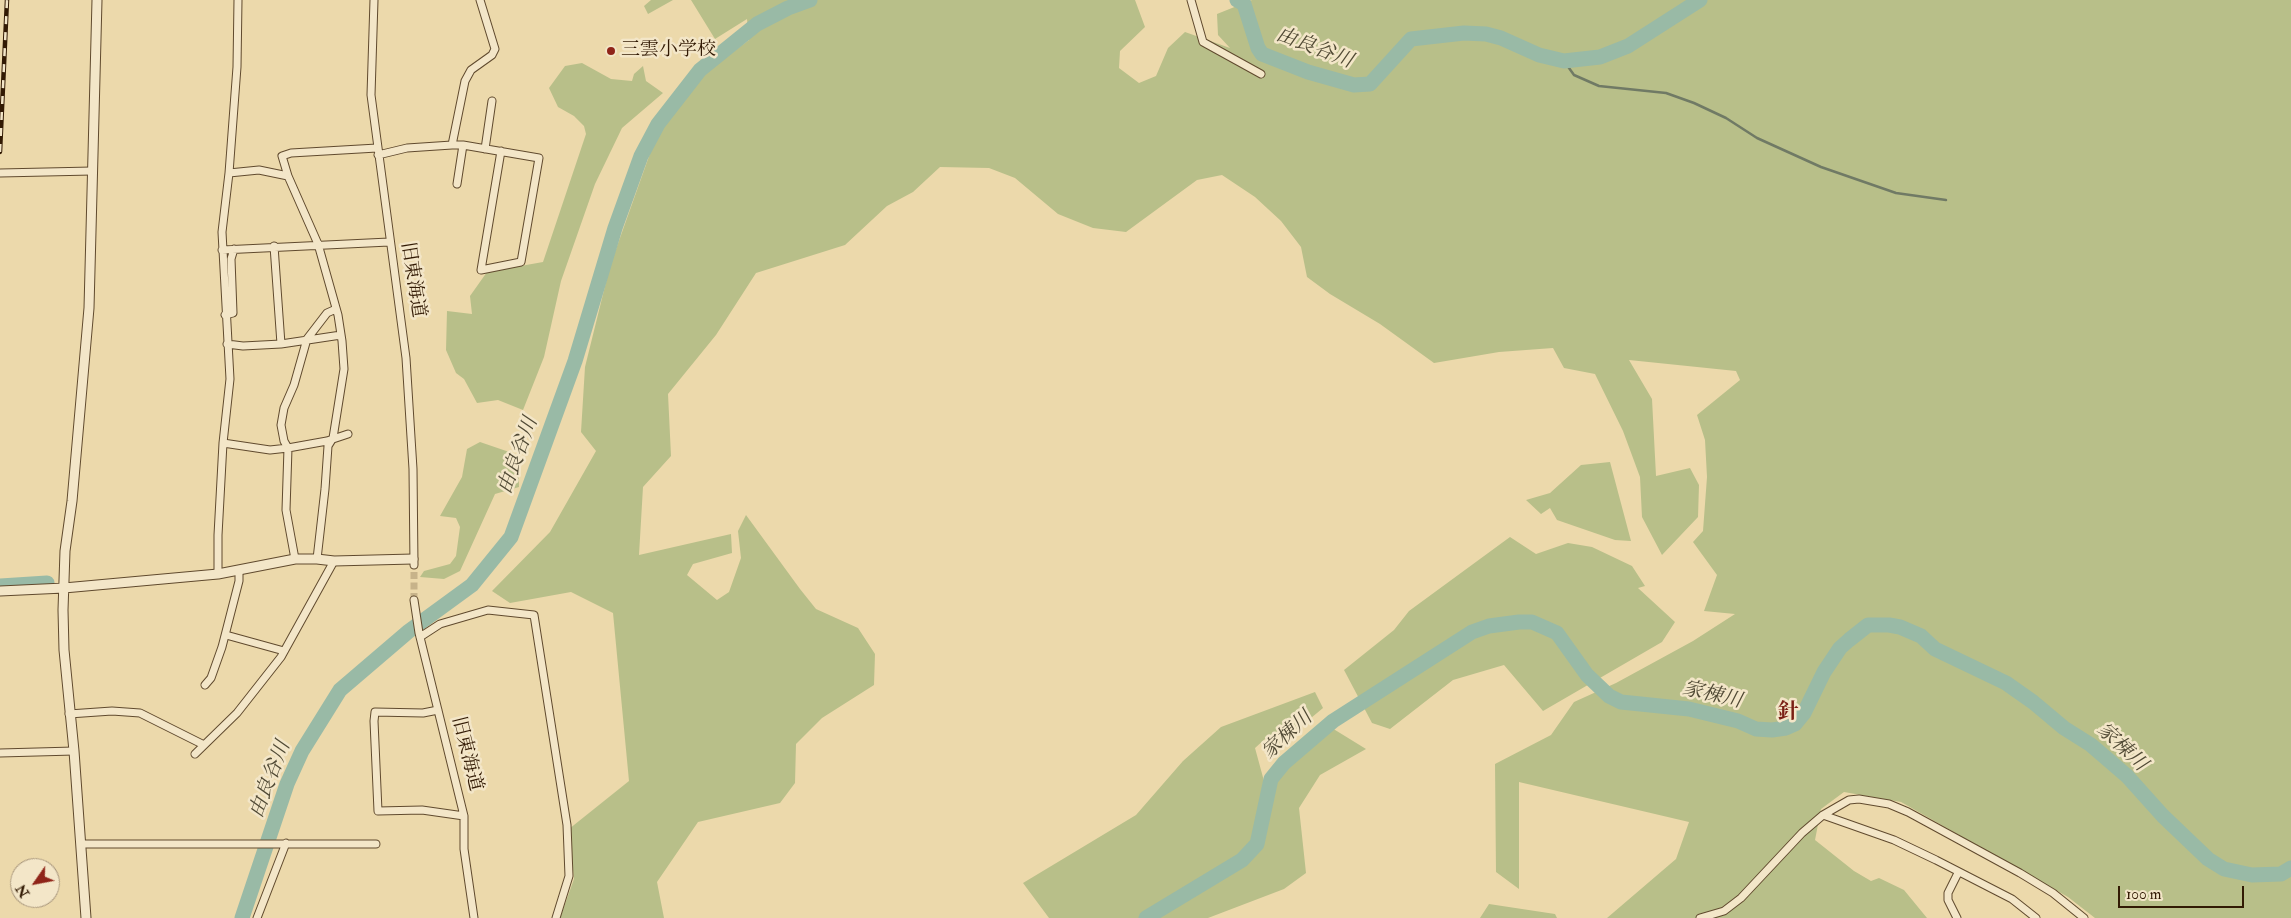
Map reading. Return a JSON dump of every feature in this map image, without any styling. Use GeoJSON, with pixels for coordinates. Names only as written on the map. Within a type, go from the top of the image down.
{"type":"FeatureCollection","features":[{"type":"Feature","properties":{"kind":"street"},"geometry":{"type":"LineString","coordinates":[[86,918],[82,844],[64,650],[64,588],[65,551],[72,501],[89,308],[97,0]]}},
{"type":"Feature","properties":{"kind":"street"},"geometry":{"type":"LineString","coordinates":[[218,574],[223,443],[230,379],[225,316],[222,232],[229,173],[238,48],[238,0]]}},
{"type":"Feature","properties":{"kind":"street","name":"旧東海道"},"geometry":{"type":"LineString","coordinates":[[374,0],[370,95],[406,358],[413,469],[413,562]]}},
{"type":"Feature","properties":{"kind":"street"},"geometry":{"type":"LineString","coordinates":[[452,145],[465,81],[471,70],[492,55],[495,49],[480,0]]}},
{"type":"Feature","properties":{"kind":"street"},"geometry":{"type":"LineString","coordinates":[[1192,0],[1203,42],[1261,74]]}},
{"type":"Feature","properties":{"kind":"street"},"geometry":{"type":"LineString","coordinates":[[484,148],[492,101]]}},
{"type":"Feature","properties":{"kind":"street"},"geometry":{"type":"LineString","coordinates":[[457,184],[463,145]]}},
{"type":"Feature","properties":{"kind":"street"},"geometry":{"type":"LineString","coordinates":[[316,558],[325,489],[328,446],[333,438],[344,368],[336,309],[318,244],[288,176],[282,156],[309,150],[377,152],[407,148],[463,145],[484,148],[501,151],[539,158],[522,262],[481,270],[501,151]]}},
{"type":"Feature","properties":{"kind":"street"},"geometry":{"type":"LineString","coordinates":[[229,173],[259,170],[288,176]]}},
{"type":"Feature","properties":{"kind":"street"},"geometry":{"type":"LineString","coordinates":[[0,173],[92,171]]}},
{"type":"Feature","properties":{"kind":"street"},"geometry":{"type":"LineString","coordinates":[[222,250],[274,246],[389,242]]}},
{"type":"Feature","properties":{"kind":"street"},"geometry":{"type":"LineString","coordinates":[[274,246],[281,344]]}},
{"type":"Feature","properties":{"kind":"street"},"geometry":{"type":"LineString","coordinates":[[225,316],[233,313],[232,259],[234,249]]}},
{"type":"Feature","properties":{"kind":"street"},"geometry":{"type":"LineString","coordinates":[[295,559],[286,510],[288,448],[284,441],[281,425],[284,408],[294,384],[307,339],[327,314],[336,309]]}},
{"type":"Feature","properties":{"kind":"street"},"geometry":{"type":"LineString","coordinates":[[227,344],[243,346],[281,344],[341,335]]}},
{"type":"Feature","properties":{"kind":"street"},"geometry":{"type":"LineString","coordinates":[[223,443],[270,450],[288,448],[348,434]]}},
{"type":"Feature","properties":{"kind":"street"},"geometry":{"type":"LineString","coordinates":[[0,591],[64,588],[218,574],[295,559],[316,558],[334,561],[413,562]]}},
{"type":"Feature","properties":{"kind":"street"},"geometry":{"type":"LineString","coordinates":[[195,754],[237,713],[284,651],[334,561]]}},
{"type":"Feature","properties":{"kind":"street"},"geometry":{"type":"LineString","coordinates":[[205,686],[211,678],[226,634],[239,581],[239,570]]}},
{"type":"Feature","properties":{"kind":"street","name":"旧東海道"},"geometry":{"type":"LineString","coordinates":[[414,600],[419,635],[464,816],[464,849],[474,918]]}},
{"type":"Feature","properties":{"kind":"street"},"geometry":{"type":"LineString","coordinates":[[419,635],[440,624],[488,610],[534,615],[567,825],[568,876],[556,918]]}},
{"type":"Feature","properties":{"kind":"street"},"geometry":{"type":"LineString","coordinates":[[226,634],[284,651]]}},
{"type":"Feature","properties":{"kind":"street"},"geometry":{"type":"LineString","coordinates":[[438,710],[423,713],[375,712],[378,811],[422,810],[464,816]]}},
{"type":"Feature","properties":{"kind":"street"},"geometry":{"type":"LineString","coordinates":[[69,714],[112,711],[140,713],[204,745]]}},
{"type":"Feature","properties":{"kind":"street"},"geometry":{"type":"LineString","coordinates":[[0,753],[74,751]]}},
{"type":"Feature","properties":{"kind":"street"},"geometry":{"type":"LineString","coordinates":[[1700,918],[1724,911],[1741,898],[1802,833],[1823,815],[1848,800],[1859,799],[1889,804],[1908,812],[2020,873],[2052,893],[2084,918]]}},
{"type":"Feature","properties":{"kind":"street"},"geometry":{"type":"LineString","coordinates":[[1823,815],[1894,840],[2012,899],[2036,918]]}},
{"type":"Feature","properties":{"kind":"street"},"geometry":{"type":"LineString","coordinates":[[257,918],[284,843]]}},
{"type":"Feature","properties":{"kind":"street"},"geometry":{"type":"LineString","coordinates":[[82,844],[376,844]]}},
{"type":"Feature","properties":{"kind":"street"},"geometry":{"type":"LineString","coordinates":[[1957,918],[1948,900],[1948,893],[1958,872]]}},
{"type":"Feature","properties":{"kind":"green space"},"geometry":{"type":"Polygon","coordinates":[[[651,0],[673,0],[648,14],[644,6],[651,0]]]}},
{"type":"Feature","properties":{"kind":"green space"},"geometry":{"type":"Polygon","coordinates":[[[691,0],[1135,0],[1145,27],[1120,51],[1119,68],[1139,83],[1156,76],[1168,48],[1185,32],[1230,48],[1218,35],[1217,14],[1252,0],[2291,0],[2291,918],[2095,918],[2068,897],[1901,802],[1844,792],[1821,809],[1815,840],[1854,871],[1871,881],[1879,878],[1904,890],[1927,918],[1607,918],[1676,859],[1689,822],[1519,782],[1519,889],[1496,872],[1495,764],[1551,735],[1574,702],[1616,683],[1693,641],[1735,614],[1704,611],[1717,575],[1693,542],[1703,531],[1707,477],[1705,440],[1697,415],[1740,380],[1736,371],[1629,360],[1652,399],[1656,476],[1690,468],[1699,485],[1698,517],[1662,555],[1642,517],[1640,477],[1623,431],[1595,374],[1564,368],[1553,348],[1499,352],[1434,363],[1380,324],[1330,294],[1307,277],[1301,247],[1281,221],[1255,197],[1222,175],[1197,180],[1126,232],[1093,228],[1058,214],[1015,178],[989,168],[940,167],[913,192],[887,206],[845,245],[756,273],[716,335],[668,394],[671,456],[643,487],[639,555],[731,534],[732,553],[693,564],[687,575],[717,600],[729,592],[741,558],[738,531],[746,515],[816,609],[858,628],[875,654],[874,685],[822,718],[796,744],[795,783],[780,803],[698,822],[657,882],[664,918],[560,918],[574,879],[569,829],[629,781],[613,613],[571,592],[510,603],[492,591],[550,532],[596,451],[581,432],[585,367],[610,266],[658,131],[706,72],[749,40],[747,19],[715,39],[691,0]]]}},
{"type":"Feature","properties":{"kind":"green space"},"geometry":{"type":"Polygon","coordinates":[[[582,63],[611,79],[632,81],[634,74],[643,66],[646,81],[663,93],[622,128],[595,184],[561,281],[544,357],[523,410],[498,400],[477,403],[464,379],[456,373],[446,350],[447,311],[472,314],[470,296],[487,272],[543,262],[586,134],[584,126],[574,116],[558,107],[549,88],[565,66],[582,63]]]}},
{"type":"Feature","properties":{"kind":"green space"},"geometry":{"type":"Polygon","coordinates":[[[480,442],[518,455],[519,487],[495,494],[460,571],[444,579],[420,577],[424,571],[450,564],[456,556],[460,527],[456,518],[440,516],[462,477],[467,449],[480,442]]]}},
{"type":"Feature","properties":{"kind":"green space"},"geometry":{"type":"Polygon","coordinates":[[[1610,462],[1631,541],[1615,540],[1557,520],[1550,508],[1541,514],[1526,500],[1550,493],[1581,465],[1610,462]]]}},
{"type":"Feature","properties":{"kind":"green space"},"geometry":{"type":"Polygon","coordinates":[[[1510,537],[1536,554],[1568,543],[1592,547],[1632,566],[1645,586],[1638,588],[1675,622],[1662,642],[1543,711],[1504,665],[1453,680],[1390,729],[1372,723],[1344,670],[1394,630],[1409,611],[1510,537]]]}},
{"type":"Feature","properties":{"kind":"green space"},"geometry":{"type":"Polygon","coordinates":[[[1315,692],[1323,708],[1281,743],[1265,739],[1255,748],[1267,792],[1295,757],[1327,725],[1366,749],[1320,775],[1299,808],[1306,873],[1284,889],[1208,918],[1049,918],[1023,883],[1136,815],[1183,761],[1221,727],[1315,692]]]}},
{"type":"Feature","properties":{"kind":"green space"},"geometry":{"type":"Polygon","coordinates":[[[1489,904],[1555,914],[1557,918],[1480,918],[1489,904]]]}},
{"type":"Feature","properties":{"kind":"waterway","name":"由良谷川"},"geometry":{"type":"LineString","coordinates":[[242,918],[287,784],[302,751],[340,690],[409,631],[472,585],[511,537],[575,361],[615,228],[641,156],[658,124],[700,70],[757,24],[788,8],[810,0]]}},
{"type":"Feature","properties":{"kind":"waterway","name":"由良谷川"},"geometry":{"type":"LineString","coordinates":[[1237,0],[1244,4],[1258,48],[1262,54],[1308,72],[1354,85],[1370,84],[1411,39],[1464,33],[1486,34],[1501,38],[1539,55],[1564,61],[1600,57],[1628,46],[1700,0]]}},
{"type":"Feature","properties":{"kind":"waterway"},"geometry":{"type":"LineString","coordinates":[[1564,61],[1574,75],[1599,86],[1666,93],[1694,103],[1726,118],[1757,138],[1821,167],[1896,193],[1946,200]]}},
{"type":"Feature","properties":{"kind":"waterway"},"geometry":{"type":"LineString","coordinates":[[0,586],[47,583]]}},
{"type":"Feature","properties":{"kind":"waterway","name":"家棟川"},"geometry":{"type":"LineString","coordinates":[[1146,918],[1242,860],[1257,844],[1271,779],[1284,763],[1333,721],[1472,632],[1489,626],[1519,622],[1532,622],[1557,633],[1587,675],[1609,696],[1621,702],[1689,709],[1738,721],[1756,729],[1772,730],[1786,728],[1795,724],[1804,713],[1824,672],[1840,648],[1849,640],[1868,625],[1900,627],[1921,636],[1935,649],[2006,683],[2033,702],[2064,728],[2091,745],[2127,776],[2163,816],[2208,859],[2224,869],[2252,875],[2281,874],[2291,868]]}},
{"type":"Feature","properties":{"kind":"tunnel"},"geometry":{"type":"LineString","coordinates":[[414,565],[414,600]]}},
{"type":"Feature","properties":{"kind":"railway"},"geometry":{"type":"LineString","coordinates":[[0,152],[7,0]]}},
{"type":"Feature","properties":{"kind":"place","name":"三雲小学校"},"geometry":{"type":"Point","coordinates":[611,51]}},
{"type":"Feature","properties":{"kind":"district","name":"針"},"geometry":{"type":"Point","coordinates":[1788,713]}}]}
